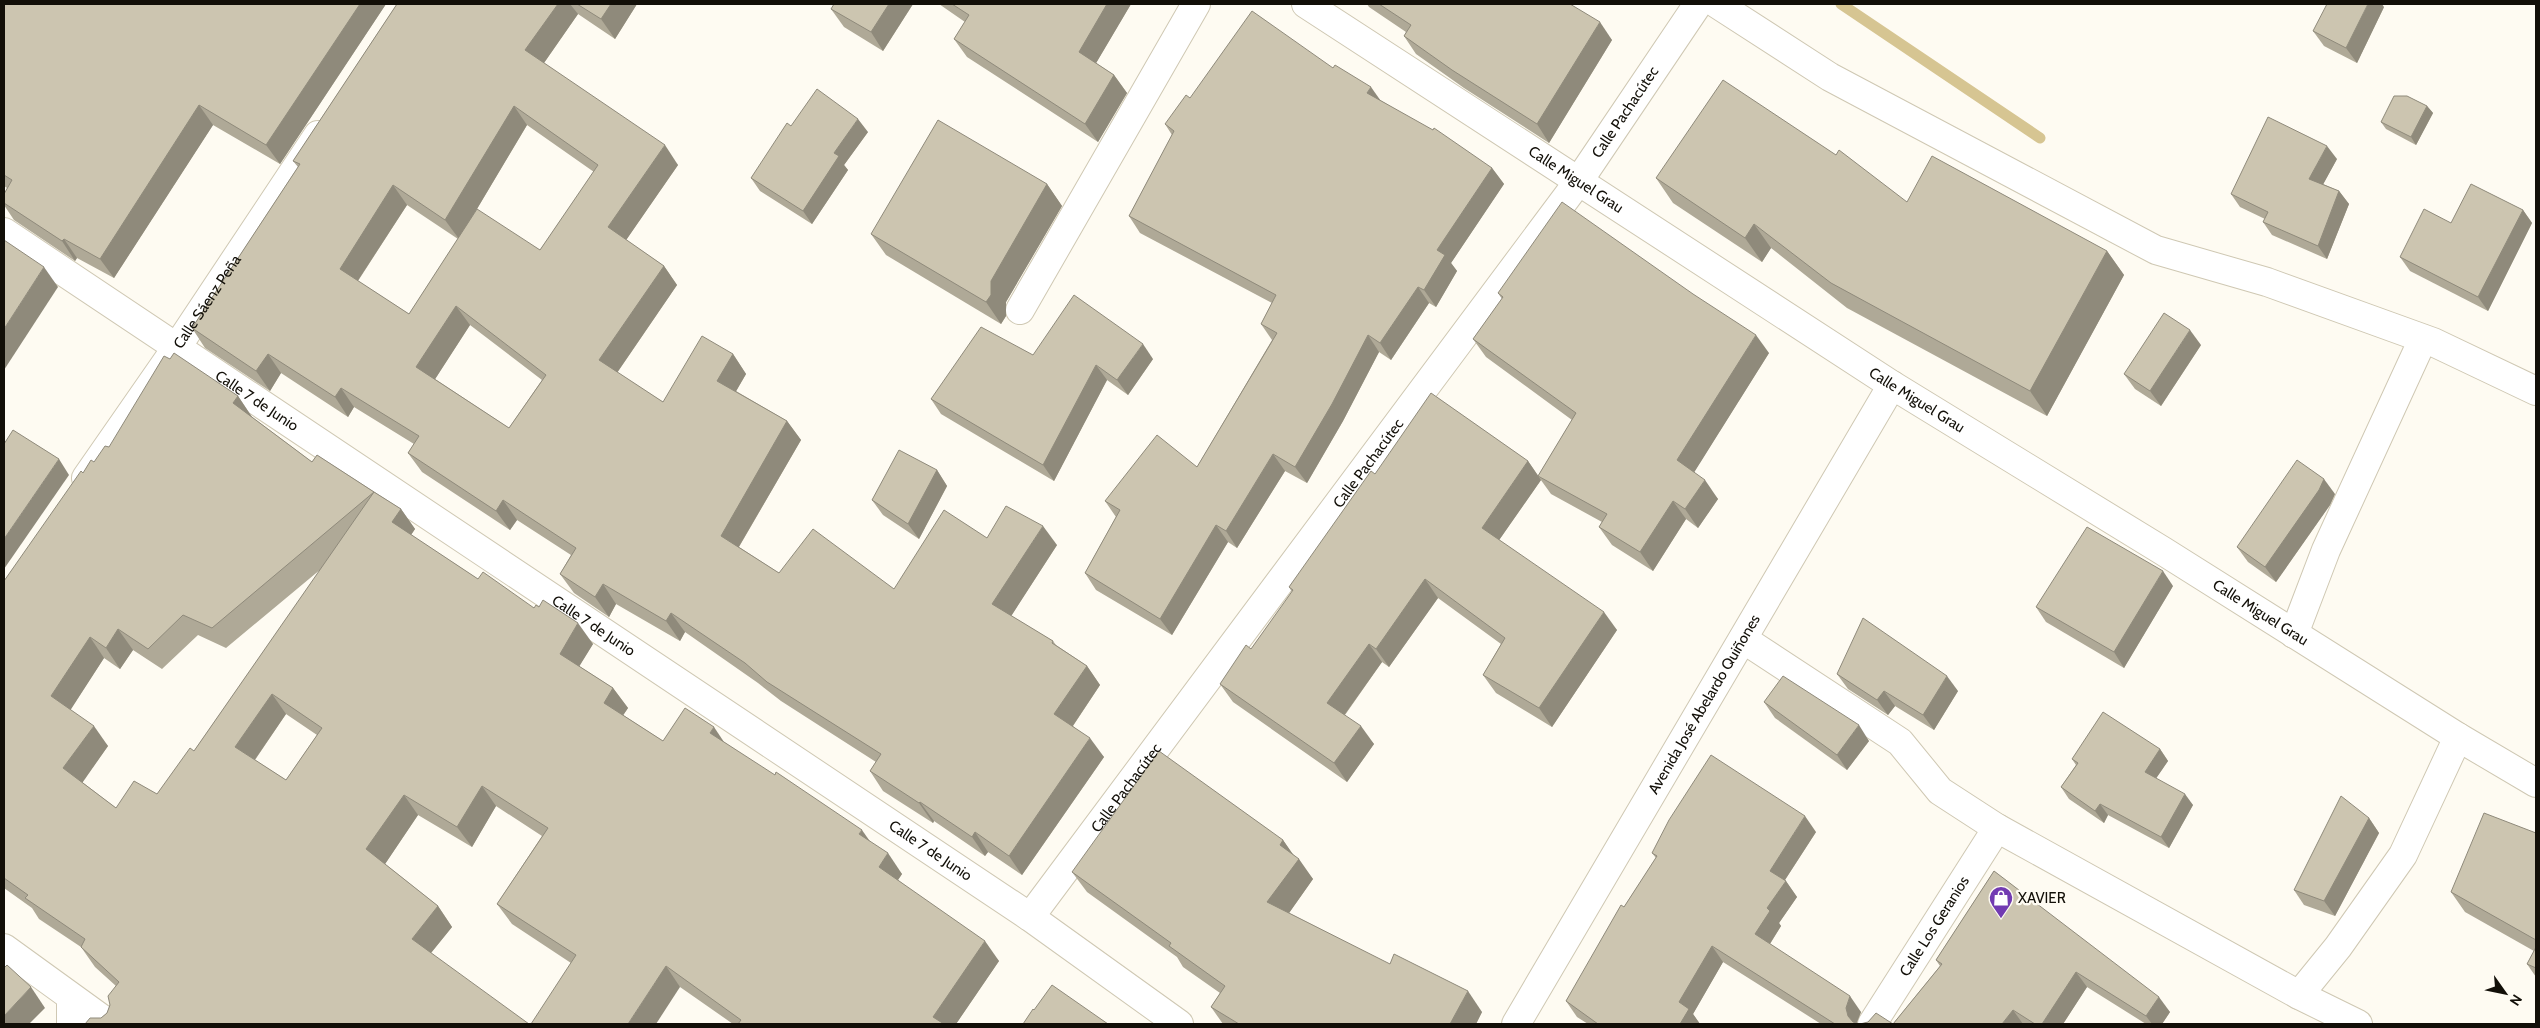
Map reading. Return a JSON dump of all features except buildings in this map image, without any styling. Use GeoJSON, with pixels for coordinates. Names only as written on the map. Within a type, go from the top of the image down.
{"type":"FeatureCollection","features":[{"type":"Feature","properties":{"kind":"street"},"geometry":{"type":"LineString","coordinates":[[1020,310],[1196,4]]}},
{"type":"Feature","properties":{"kind":"street","name":"Calle Miguel Grau"},"geometry":{"type":"LineString","coordinates":[[1306,4],[1892,385],[2163,551],[2458,737],[2536,782]]}},
{"type":"Feature","properties":{"kind":"street","name":"Calle Pachacútec"},"geometry":{"type":"LineString","coordinates":[[1030,917],[1578,182],[1698,4]]}},
{"type":"Feature","properties":{"kind":"street"},"geometry":{"type":"LineString","coordinates":[[1717,4],[1830,76],[2156,250],[2267,282],[2423,339],[2536,391]]}},
{"type":"Feature","properties":{"kind":"street","name":"Calle Sáenz Peña"},"geometry":{"type":"LineString","coordinates":[[71,500],[177,347],[329,118]]}},
{"type":"Feature","properties":{"kind":"street","name":"Calle 7 de Junio"},"geometry":{"type":"LineString","coordinates":[[4,232],[1030,917],[1179,1024]]}},
{"type":"Feature","properties":{"kind":"street"},"geometry":{"type":"LineString","coordinates":[[2294,634],[2326,550],[2423,339]]}},
{"type":"Feature","properties":{"kind":"street","name":"Avenida José Abelardo Quiñones"},"geometry":{"type":"LineString","coordinates":[[1516,1024],[1892,385]]}},
{"type":"Feature","properties":{"kind":"street"},"geometry":{"type":"LineString","coordinates":[[1743,639],[1900,742],[1940,791],[1998,828],[2299,995],[2358,1024]]}},
{"type":"Feature","properties":{"kind":"street"},"geometry":{"type":"LineString","coordinates":[[2299,995],[2338,948],[2403,855],[2458,737]]}},
{"type":"Feature","properties":{"kind":"street","name":"Calle Los Geranios"},"geometry":{"type":"LineString","coordinates":[[1872,1024],[1998,828]]}},
{"type":"Feature","properties":{"kind":"street"},"geometry":{"type":"LineString","coordinates":[[4,948],[71,1011],[109,1024]]}},
{"type":"Feature","properties":{"kind":"waterway"},"geometry":{"type":"LineString","coordinates":[[1841,4],[2040,138]]}},
{"type":"Feature","properties":{"kind":"place","name":"XAVIER"},"geometry":{"type":"Point","coordinates":[2001,919]}}]}
